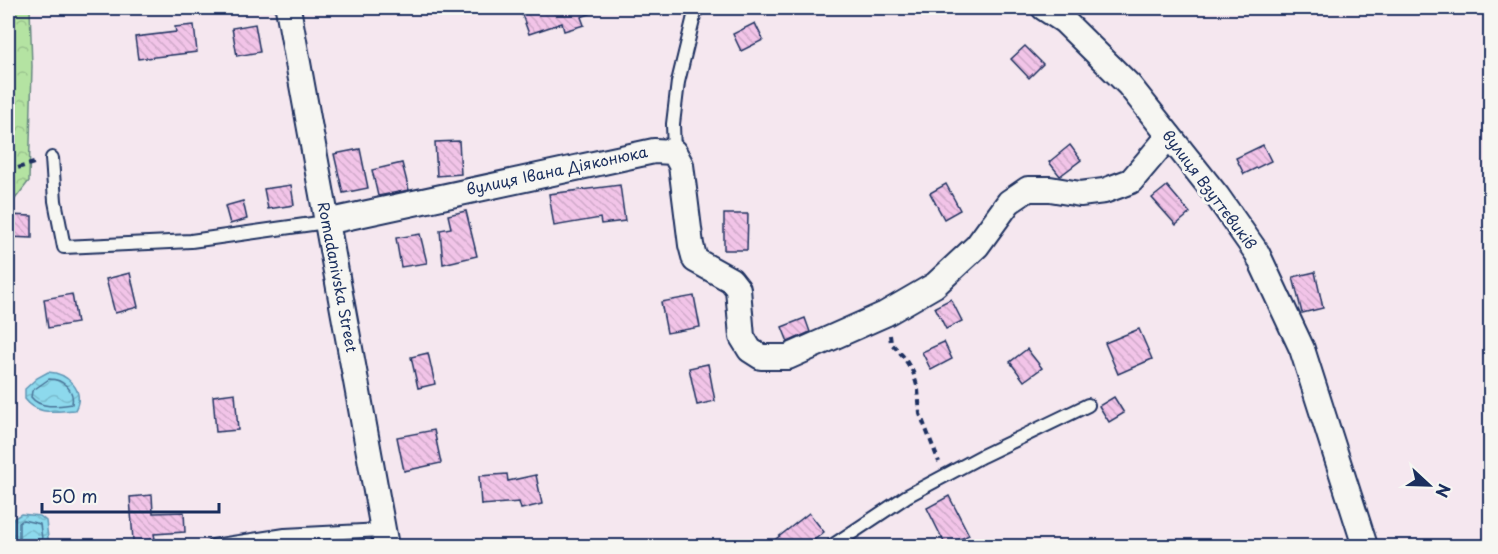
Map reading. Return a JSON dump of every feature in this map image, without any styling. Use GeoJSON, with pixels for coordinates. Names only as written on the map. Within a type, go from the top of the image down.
{"type":"FeatureCollection","features":[{"type":"Feature","properties":{"kind":"street","name":"Romadanivska Street"},"geometry":{"type":"LineString","coordinates":[[288,8],[384,538]]}},
{"type":"Feature","properties":{"kind":"street","name":"вулиця Взуттєвиків"},"geometry":{"type":"LineString","coordinates":[[1044,8],[1064,21],[1129,85],[1217,196],[1257,253],[1302,349],[1365,546]]}},
{"type":"Feature","properties":{"kind":"street"},"geometry":{"type":"LineString","coordinates":[[674,152],[681,165],[695,260],[731,280],[738,289],[742,337],[750,350],[761,357],[788,357],[885,314],[934,285],[977,246],[1009,202],[1028,189],[1050,189],[1080,194],[1104,191],[1131,181],[1169,136]]}},
{"type":"Feature","properties":{"kind":"street","name":"вулиця Івана Діяконюка"},"geometry":{"type":"LineString","coordinates":[[326,222],[654,151],[674,152]]}},
{"type":"Feature","properties":{"kind":"lane"},"geometry":{"type":"LineString","coordinates":[[674,152],[673,124],[678,82],[696,8]]}},
{"type":"Feature","properties":{"kind":"lane"},"geometry":{"type":"LineString","coordinates":[[52,158],[55,201],[64,247],[191,241],[326,222]]}},
{"type":"Feature","properties":{"kind":"lane"},"geometry":{"type":"LineString","coordinates":[[832,546],[907,496],[1088,405]]}},
{"type":"Feature","properties":{"kind":"lane"},"geometry":{"type":"LineString","coordinates":[[213,546],[285,536],[384,538]]}},
{"type":"Feature","properties":{"kind":"path"},"geometry":{"type":"LineString","coordinates":[[8,171],[52,158]]}},
{"type":"Feature","properties":{"kind":"path"},"geometry":{"type":"LineString","coordinates":[[885,314],[891,343],[913,372],[923,425],[946,475]]}},
{"type":"Feature","properties":{"kind":"green space"},"geometry":{"type":"Polygon","coordinates":[[[8,8],[30,8],[32,66],[29,181],[8,208],[8,8]]]}},
{"type":"Feature","properties":{"kind":"water"},"geometry":{"type":"Polygon","coordinates":[[[48,372],[62,376],[73,384],[78,396],[75,410],[41,410],[25,399],[25,389],[48,372]]]}},
{"type":"Feature","properties":{"kind":"water"},"geometry":{"type":"Polygon","coordinates":[[[21,514],[40,516],[46,521],[49,546],[13,546],[13,519],[21,514]]]}},
{"type":"Feature","properties":{"kind":"building"},"geometry":{"type":"Polygon","coordinates":[[[532,8],[598,8],[598,11],[581,17],[584,25],[564,31],[562,23],[529,34],[521,12],[532,8]]]}},
{"type":"Feature","properties":{"kind":"building"},"geometry":{"type":"Polygon","coordinates":[[[755,23],[763,40],[741,51],[733,34],[755,23]]]}},
{"type":"Feature","properties":{"kind":"building"},"geometry":{"type":"Polygon","coordinates":[[[255,24],[260,52],[237,56],[232,28],[255,24]]]}},
{"type":"Feature","properties":{"kind":"building"},"geometry":{"type":"Polygon","coordinates":[[[194,25],[197,52],[138,59],[135,37],[176,32],[175,27],[194,25]]]}},
{"type":"Feature","properties":{"kind":"building"},"geometry":{"type":"Polygon","coordinates":[[[1025,46],[1043,64],[1029,78],[1011,59],[1025,46]]]}},
{"type":"Feature","properties":{"kind":"building"},"geometry":{"type":"Polygon","coordinates":[[[459,141],[461,174],[437,176],[435,142],[459,141]]]}},
{"type":"Feature","properties":{"kind":"building"},"geometry":{"type":"Polygon","coordinates":[[[1070,145],[1081,160],[1060,176],[1049,162],[1070,145]]]}},
{"type":"Feature","properties":{"kind":"building"},"geometry":{"type":"Polygon","coordinates":[[[1263,145],[1271,161],[1244,174],[1236,158],[1263,145]]]}},
{"type":"Feature","properties":{"kind":"building"},"geometry":{"type":"Polygon","coordinates":[[[360,149],[368,188],[343,193],[334,154],[360,149]]]}},
{"type":"Feature","properties":{"kind":"building"},"geometry":{"type":"Polygon","coordinates":[[[402,163],[409,190],[378,196],[372,170],[402,163]]]}},
{"type":"Feature","properties":{"kind":"building"},"geometry":{"type":"Polygon","coordinates":[[[946,184],[960,210],[944,219],[930,193],[946,184]]]}},
{"type":"Feature","properties":{"kind":"building"},"geometry":{"type":"Polygon","coordinates":[[[291,185],[294,205],[268,209],[264,189],[291,185]]]}},
{"type":"Feature","properties":{"kind":"building"},"geometry":{"type":"Polygon","coordinates":[[[620,185],[625,221],[601,224],[600,218],[554,226],[549,194],[620,185]]]}},
{"type":"Feature","properties":{"kind":"building"},"geometry":{"type":"Polygon","coordinates":[[[1167,186],[1190,213],[1176,225],[1152,198],[1167,186]]]}},
{"type":"Feature","properties":{"kind":"building"},"geometry":{"type":"Polygon","coordinates":[[[243,201],[247,219],[230,224],[225,206],[243,201]]]}},
{"type":"Feature","properties":{"kind":"building"},"geometry":{"type":"Polygon","coordinates":[[[466,211],[477,256],[443,264],[440,230],[451,228],[448,215],[466,211]]]}},
{"type":"Feature","properties":{"kind":"building"},"geometry":{"type":"Polygon","coordinates":[[[724,214],[748,214],[747,250],[724,250],[724,214]]]}},
{"type":"Feature","properties":{"kind":"building"},"geometry":{"type":"Polygon","coordinates":[[[8,215],[32,216],[32,238],[8,237],[8,215]]]}},
{"type":"Feature","properties":{"kind":"building"},"geometry":{"type":"Polygon","coordinates":[[[420,234],[427,263],[401,267],[396,238],[420,234]]]}},
{"type":"Feature","properties":{"kind":"building"},"geometry":{"type":"Polygon","coordinates":[[[1315,272],[1323,308],[1302,313],[1293,277],[1315,272]]]}},
{"type":"Feature","properties":{"kind":"building"},"geometry":{"type":"Polygon","coordinates":[[[130,273],[138,307],[115,313],[106,279],[130,273]]]}},
{"type":"Feature","properties":{"kind":"building"},"geometry":{"type":"Polygon","coordinates":[[[72,294],[77,323],[48,328],[44,299],[72,294]]]}},
{"type":"Feature","properties":{"kind":"building"},"geometry":{"type":"Polygon","coordinates":[[[694,296],[700,327],[667,333],[661,302],[694,296]]]}},
{"type":"Feature","properties":{"kind":"building"},"geometry":{"type":"Polygon","coordinates":[[[951,299],[962,321],[946,329],[935,307],[951,299]]]}},
{"type":"Feature","properties":{"kind":"building"},"geometry":{"type":"Polygon","coordinates":[[[805,318],[810,332],[788,342],[782,327],[805,318]]]}},
{"type":"Feature","properties":{"kind":"building"},"geometry":{"type":"Polygon","coordinates":[[[1139,329],[1152,359],[1118,374],[1105,343],[1139,329]]]}},
{"type":"Feature","properties":{"kind":"building"},"geometry":{"type":"Polygon","coordinates":[[[944,342],[952,359],[931,370],[922,352],[944,342]]]}},
{"type":"Feature","properties":{"kind":"building"},"geometry":{"type":"Polygon","coordinates":[[[1027,349],[1042,368],[1024,381],[1010,362],[1027,349]]]}},
{"type":"Feature","properties":{"kind":"building"},"geometry":{"type":"Polygon","coordinates":[[[428,353],[435,384],[418,388],[411,357],[428,353]]]}},
{"type":"Feature","properties":{"kind":"building"},"geometry":{"type":"Polygon","coordinates":[[[708,364],[715,401],[697,405],[689,368],[708,364]]]}},
{"type":"Feature","properties":{"kind":"building"},"geometry":{"type":"Polygon","coordinates":[[[235,393],[238,430],[216,432],[213,396],[235,393]]]}},
{"type":"Feature","properties":{"kind":"building"},"geometry":{"type":"Polygon","coordinates":[[[1114,397],[1124,413],[1109,422],[1099,406],[1114,397]]]}},
{"type":"Feature","properties":{"kind":"building"},"geometry":{"type":"Polygon","coordinates":[[[434,430],[441,463],[404,471],[397,437],[434,430]]]}},
{"type":"Feature","properties":{"kind":"building"},"geometry":{"type":"Polygon","coordinates":[[[507,474],[508,481],[536,475],[542,504],[521,509],[519,502],[481,505],[479,476],[507,474]]]}},
{"type":"Feature","properties":{"kind":"building"},"geometry":{"type":"Polygon","coordinates":[[[152,495],[153,513],[184,512],[185,532],[154,534],[155,539],[133,541],[130,497],[152,495]]]}},
{"type":"Feature","properties":{"kind":"building"},"geometry":{"type":"Polygon","coordinates":[[[949,496],[969,535],[946,546],[927,508],[949,496]]]}},
{"type":"Feature","properties":{"kind":"building"},"geometry":{"type":"Polygon","coordinates":[[[809,513],[824,532],[807,546],[767,546],[809,513]]]}}]}
